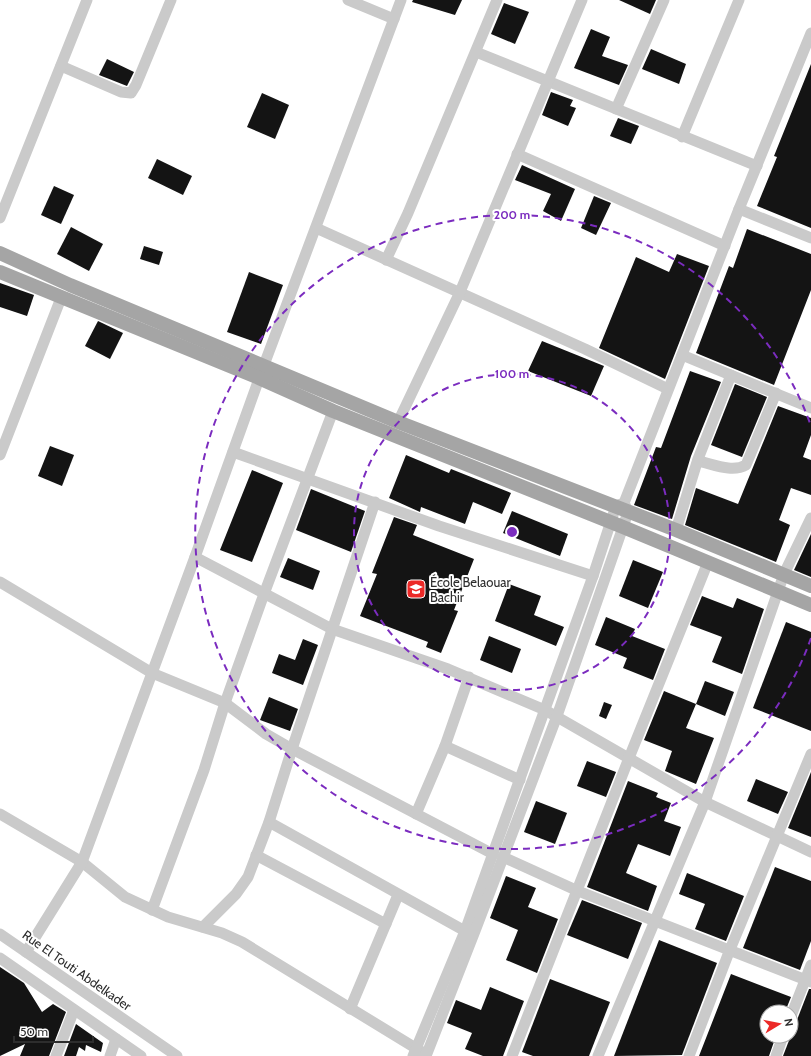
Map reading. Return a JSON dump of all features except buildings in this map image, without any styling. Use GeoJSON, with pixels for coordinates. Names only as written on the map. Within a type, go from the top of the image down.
{"type":"FeatureCollection","features":[{"type":"Feature","properties":{"kind":"main road"},"geometry":{"type":"LineString","coordinates":[[0,253],[262,372],[333,411],[778,590],[811,605]]}},
{"type":"Feature","properties":{"kind":"main road"},"geometry":{"type":"LineString","coordinates":[[0,272],[61,298],[398,422],[622,507],[811,586]]}},
{"type":"Feature","properties":{"kind":"street"},"geometry":{"type":"LineString","coordinates":[[0,218],[86,0]]}},
{"type":"Feature","properties":{"kind":"street"},"geometry":{"type":"LineString","coordinates":[[61,66],[121,92],[131,93],[171,0]]}},
{"type":"Feature","properties":{"kind":"street"},"geometry":{"type":"LineString","coordinates":[[348,0],[394,19]]}},
{"type":"Feature","properties":{"kind":"street"},"geometry":{"type":"LineString","coordinates":[[26,952],[82,862],[262,372],[401,0]]}},
{"type":"Feature","properties":{"kind":"street"},"geometry":{"type":"LineString","coordinates":[[386,260],[408,213],[497,0]]}},
{"type":"Feature","properties":{"kind":"street"},"geometry":{"type":"LineString","coordinates":[[398,422],[460,292],[582,0]]}},
{"type":"Feature","properties":{"kind":"street"},"geometry":{"type":"LineString","coordinates":[[616,109],[664,0]]}},
{"type":"Feature","properties":{"kind":"street"},"geometry":{"type":"LineString","coordinates":[[682,137],[739,0]]}},
{"type":"Feature","properties":{"kind":"street"},"geometry":{"type":"LineString","coordinates":[[423,1054],[465,931],[556,716],[622,507],[724,246],[811,33]]}},
{"type":"Feature","properties":{"kind":"street"},"geometry":{"type":"LineString","coordinates":[[476,52],[682,137],[757,166]]}},
{"type":"Feature","properties":{"kind":"street"},"geometry":{"type":"LineString","coordinates":[[518,154],[724,246]]}},
{"type":"Feature","properties":{"kind":"street"},"geometry":{"type":"LineString","coordinates":[[739,209],[811,238]]}},
{"type":"Feature","properties":{"kind":"street"},"geometry":{"type":"LineString","coordinates":[[316,228],[460,292],[668,389]]}},
{"type":"Feature","properties":{"kind":"street"},"geometry":{"type":"LineString","coordinates":[[0,455],[61,298]]}},
{"type":"Feature","properties":{"kind":"street"},"geometry":{"type":"LineString","coordinates":[[682,355],[811,408]]}},
{"type":"Feature","properties":{"kind":"street"},"geometry":{"type":"LineString","coordinates":[[676,530],[698,461],[731,375]]}},
{"type":"Feature","properties":{"kind":"street"},"geometry":{"type":"LineString","coordinates":[[698,461],[730,468],[737,468],[746,465],[776,393]]}},
{"type":"Feature","properties":{"kind":"street"},"geometry":{"type":"LineString","coordinates":[[152,910],[204,770],[224,703],[333,411]]}},
{"type":"Feature","properties":{"kind":"street"},"geometry":{"type":"LineString","coordinates":[[233,452],[439,526],[593,576]]}},
{"type":"Feature","properties":{"kind":"street"},"geometry":{"type":"LineString","coordinates":[[203,927],[243,885],[256,855],[269,822],[375,502]]}},
{"type":"Feature","properties":{"kind":"street"},"geometry":{"type":"LineString","coordinates":[[598,1056],[705,802],[778,590],[784,574],[811,518]]}},
{"type":"Feature","properties":{"kind":"street"},"geometry":{"type":"LineString","coordinates":[[423,1054],[498,856],[520,780],[593,576],[617,525]]}},
{"type":"Feature","properties":{"kind":"street"},"geometry":{"type":"LineString","coordinates":[[195,557],[332,629],[469,677],[545,710],[705,802],[776,837],[811,852]]}},
{"type":"Feature","properties":{"kind":"street"},"geometry":{"type":"LineString","coordinates":[[512,1056],[578,891],[628,758],[708,562]]}},
{"type":"Feature","properties":{"kind":"street"},"geometry":{"type":"LineString","coordinates":[[0,582],[152,673],[224,703],[266,734],[292,749],[498,856],[578,891],[656,921],[729,952],[808,981]]}},
{"type":"Feature","properties":{"kind":"street"},"geometry":{"type":"LineString","coordinates":[[416,814],[444,746],[469,677]]}},
{"type":"Feature","properties":{"kind":"street"},"geometry":{"type":"LineString","coordinates":[[444,746],[520,780]]}},
{"type":"Feature","properties":{"kind":"street"},"geometry":{"type":"LineString","coordinates":[[689,1056],[729,952],[811,754]]}},
{"type":"Feature","properties":{"kind":"street"},"geometry":{"type":"LineString","coordinates":[[0,814],[82,862],[125,897],[168,917],[203,927],[242,942],[423,1054]]}},
{"type":"Feature","properties":{"kind":"street"},"geometry":{"type":"LineString","coordinates":[[269,822],[465,931]]}},
{"type":"Feature","properties":{"kind":"street"},"geometry":{"type":"LineString","coordinates":[[256,855],[386,924]]}},
{"type":"Feature","properties":{"kind":"street"},"geometry":{"type":"LineString","coordinates":[[350,1009],[398,895]]}},
{"type":"Feature","properties":{"kind":"street","name":"Rue El Touti Abdelkader"},"geometry":{"type":"LineString","coordinates":[[0,934],[177,1056]]}},
{"type":"Feature","properties":{"kind":"street"},"geometry":{"type":"LineString","coordinates":[[0,958],[141,1056]]}},
{"type":"Feature","properties":{"kind":"street"},"geometry":{"type":"LineString","coordinates":[[797,1004],[808,981],[811,965]]}},
{"type":"Feature","properties":{"kind":"street"},"geometry":{"type":"LineString","coordinates":[[56,1056],[74,1010]]}},
{"type":"Feature","properties":{"kind":"street"},"geometry":{"type":"LineString","coordinates":[[110,1056],[116,1039]]}},
{"type":"Feature","properties":{"kind":"street"},"geometry":{"type":"LineString","coordinates":[[776,1056],[780,1044]]}},
{"type":"Feature","properties":{"kind":"place","name":"École Belaouar Bachir"},"geometry":{"type":"Point","coordinates":[416,589]}}]}
